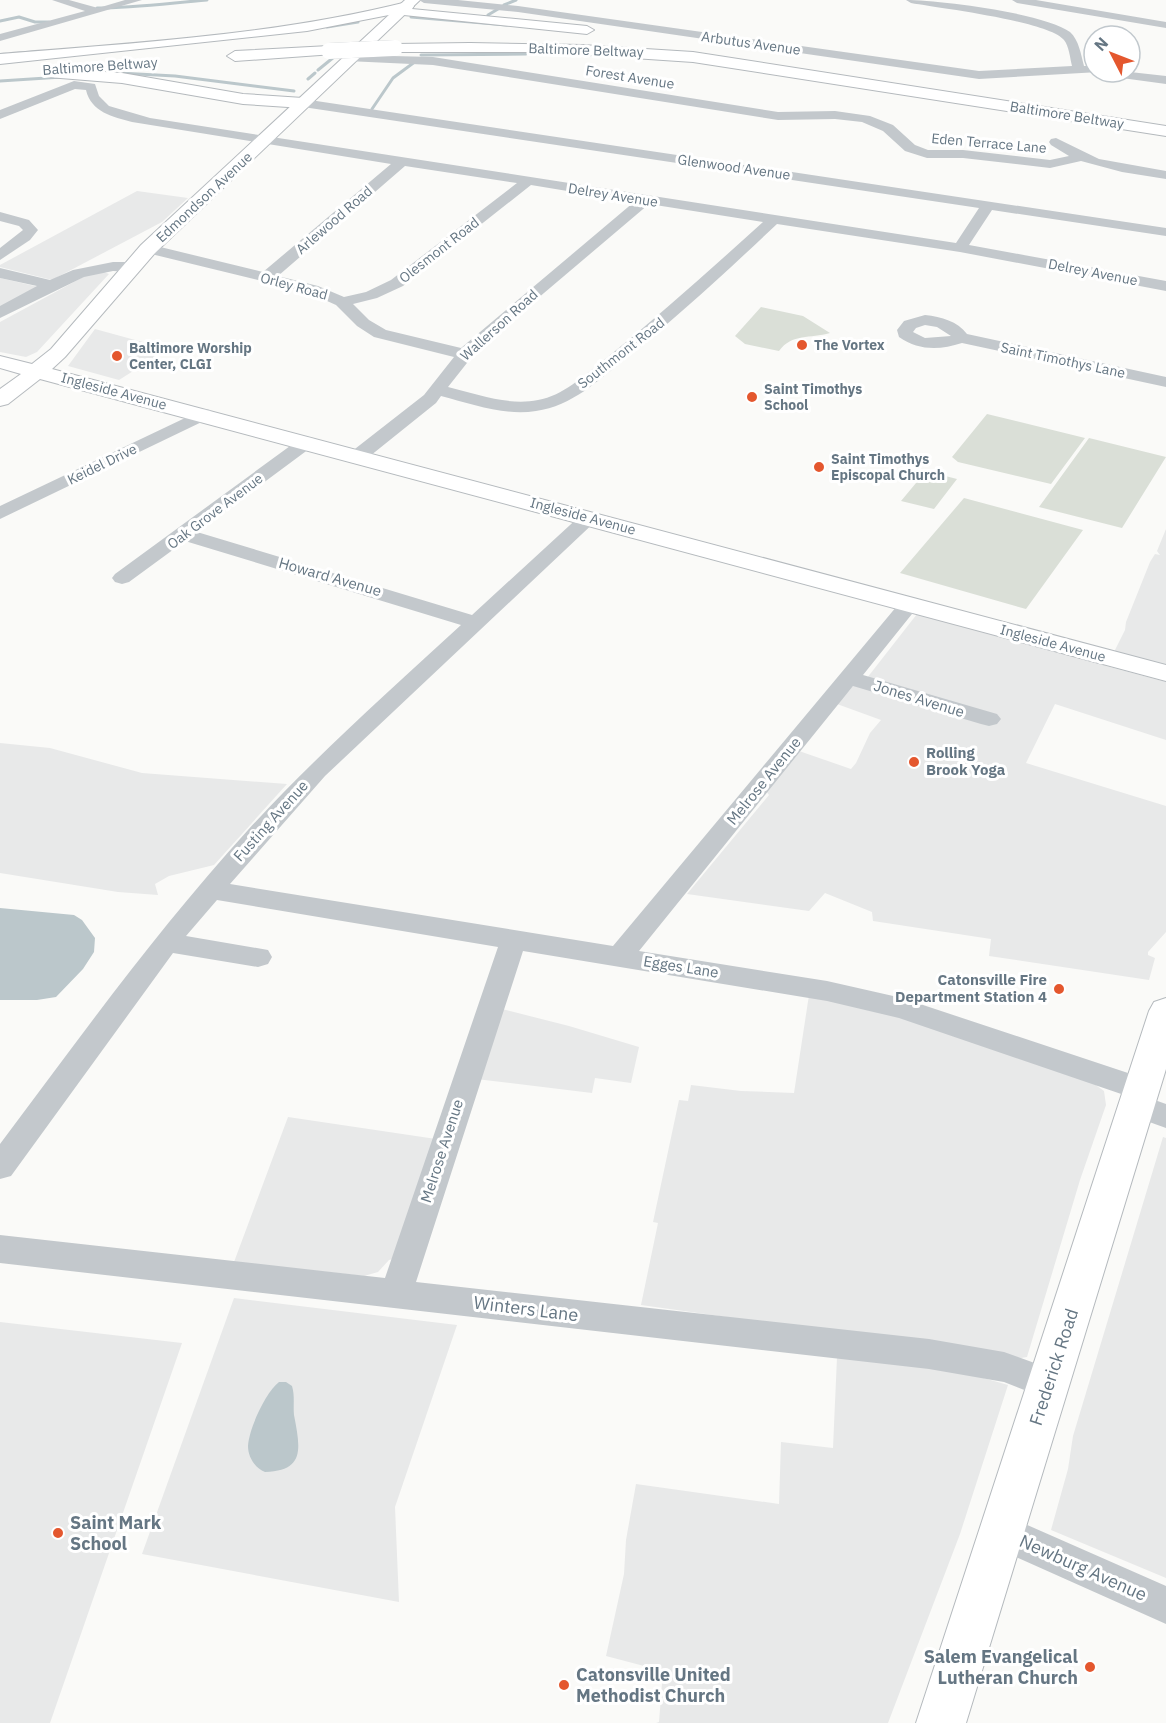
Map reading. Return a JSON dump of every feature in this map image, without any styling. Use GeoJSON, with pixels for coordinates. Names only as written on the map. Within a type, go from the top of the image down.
{"type":"FeatureCollection","features":[{"type":"Feature","properties":{"kind":"highway"},"geometry":{"type":"LineString","coordinates":[[358,20],[403,10]]}},
{"type":"Feature","properties":{"kind":"highway"},"geometry":{"type":"LineString","coordinates":[[0,61],[161,45],[358,20],[403,10],[656,38],[783,57],[903,79]]}},
{"type":"Feature","properties":{"kind":"highway","name":"Baltimore Beltway"},"geometry":{"type":"LineString","coordinates":[[0,61],[497,37],[638,44],[746,55],[1166,118]]}},
{"type":"Feature","properties":{"kind":"highway","name":"Baltimore Beltway"},"geometry":{"type":"LineString","coordinates":[[399,43],[634,51],[737,62],[1166,131]]}},
{"type":"Feature","properties":{"kind":"highway"},"geometry":{"type":"LineString","coordinates":[[227,69],[248,62],[333,46]]}},
{"type":"Feature","properties":{"kind":"highway","name":"Baltimore Beltway"},"geometry":{"type":"LineString","coordinates":[[214,58],[333,46]]}},
{"type":"Feature","properties":{"kind":"highway","name":"Baltimore Beltway"},"geometry":{"type":"LineString","coordinates":[[0,73],[131,64]]}},
{"type":"Feature","properties":{"kind":"highway"},"geometry":{"type":"LineString","coordinates":[[40,74],[101,74],[133,77],[237,98],[305,101]]}},
{"type":"Feature","properties":{"kind":"highway"},"geometry":{"type":"LineString","coordinates":[[833,78],[1166,143]]}},
{"type":"Feature","properties":{"kind":"highway"},"geometry":{"type":"LineString","coordinates":[[216,82],[227,89],[305,101]]}},
{"type":"Feature","properties":{"kind":"main road","name":"Edmondson Avenue"},"geometry":{"type":"LineString","coordinates":[[0,399],[58,353],[148,249],[403,10]]}},
{"type":"Feature","properties":{"kind":"main road","name":"Ingleside Avenue"},"geometry":{"type":"LineString","coordinates":[[0,362],[204,414],[1166,673]]}},
{"type":"Feature","properties":{"kind":"main road","name":"Frederick Road"},"geometry":{"type":"LineString","coordinates":[[941,1723],[1000,1532],[1148,1104],[1166,1011]]}},
{"type":"Feature","properties":{"kind":"street"},"geometry":{"type":"LineString","coordinates":[[57,0],[98,11]]}},
{"type":"Feature","properties":{"kind":"street"},"geometry":{"type":"LineString","coordinates":[[0,38],[137,0]]}},
{"type":"Feature","properties":{"kind":"street","name":"Arbutus Avenue"},"geometry":{"type":"LineString","coordinates":[[424,0],[518,9],[979,75],[1013,76],[1082,69]]}},
{"type":"Feature","properties":{"kind":"street"},"geometry":{"type":"LineString","coordinates":[[518,9],[534,0]]}},
{"type":"Feature","properties":{"kind":"street"},"geometry":{"type":"LineString","coordinates":[[911,0],[1020,20],[1061,31],[1071,40],[1079,69]]}},
{"type":"Feature","properties":{"kind":"street"},"geometry":{"type":"LineString","coordinates":[[1017,0],[1166,25]]}},
{"type":"Feature","properties":{"kind":"street","name":"Forest Avenue"},"geometry":{"type":"LineString","coordinates":[[351,59],[433,61],[761,113]]}},
{"type":"Feature","properties":{"kind":"street"},"geometry":{"type":"LineString","coordinates":[[1142,77],[1166,80]]}},
{"type":"Feature","properties":{"kind":"street","name":"Delrey Avenue"},"geometry":{"type":"LineString","coordinates":[[0,115],[74,86],[91,87],[93,98],[98,103],[125,116],[264,140],[960,248],[1166,286]]}},
{"type":"Feature","properties":{"kind":"street","name":"Glenwood Avenue"},"geometry":{"type":"LineString","coordinates":[[305,101],[1166,232]]}},
{"type":"Feature","properties":{"kind":"street","name":"Eden Terrace Lane"},"geometry":{"type":"LineString","coordinates":[[761,113],[794,116],[835,115],[865,119],[888,128],[910,148],[927,154],[963,153],[1050,164],[1081,157]]}},
{"type":"Feature","properties":{"kind":"street"},"geometry":{"type":"LineString","coordinates":[[1056,142],[1081,157],[1112,166],[1166,175]]}},
{"type":"Feature","properties":{"kind":"street","name":"Arlewood Road"},"geometry":{"type":"LineString","coordinates":[[266,278],[402,161]]}},
{"type":"Feature","properties":{"kind":"street","name":"Olesmont Road"},"geometry":{"type":"LineString","coordinates":[[342,302],[371,295],[396,283],[528,181]]}},
{"type":"Feature","properties":{"kind":"street","name":"Wallerson Road"},"geometry":{"type":"LineString","coordinates":[[358,456],[438,390],[463,354],[645,200]]}},
{"type":"Feature","properties":{"kind":"street"},"geometry":{"type":"LineString","coordinates":[[960,248],[988,205]]}},
{"type":"Feature","properties":{"kind":"street"},"geometry":{"type":"LineString","coordinates":[[0,216],[24,223],[31,230],[0,255]]}},
{"type":"Feature","properties":{"kind":"street","name":"Southmont Road"},"geometry":{"type":"LineString","coordinates":[[438,390],[512,406],[533,407],[553,402],[595,374],[659,324],[773,220]]}},
{"type":"Feature","properties":{"kind":"street","name":"Orley Road"},"geometry":{"type":"LineString","coordinates":[[148,249],[312,289],[342,302],[363,323],[381,334],[463,354]]}},
{"type":"Feature","properties":{"kind":"street"},"geometry":{"type":"LineString","coordinates":[[0,313],[74,274],[94,268],[132,267]]}},
{"type":"Feature","properties":{"kind":"street"},"geometry":{"type":"LineString","coordinates":[[0,273],[52,285]]}},
{"type":"Feature","properties":{"kind":"street","name":"Saint Timothys Lane"},"geometry":{"type":"LineString","coordinates":[[961,338],[1166,382]]}},
{"type":"Feature","properties":{"kind":"street","name":"Keidel Drive"},"geometry":{"type":"LineString","coordinates":[[0,513],[204,414]]}},
{"type":"Feature","properties":{"kind":"street","name":"Oak Grove Avenue"},"geometry":{"type":"LineString","coordinates":[[122,578],[184,535],[307,442]]}},
{"type":"Feature","properties":{"kind":"street","name":"Fusting Avenue"},"geometry":{"type":"LineString","coordinates":[[0,1167],[166,942],[317,771],[589,518]]}},
{"type":"Feature","properties":{"kind":"street","name":"Howard Avenue"},"geometry":{"type":"LineString","coordinates":[[184,535],[351,583],[476,623]]}},
{"type":"Feature","properties":{"kind":"street","name":"Melrose Avenue"},"geometry":{"type":"LineString","coordinates":[[619,957],[909,604]]}},
{"type":"Feature","properties":{"kind":"street","name":"Jones Avenue"},"geometry":{"type":"LineString","coordinates":[[849,678],[989,719]]}},
{"type":"Feature","properties":{"kind":"street","name":"Egges Lane"},"geometry":{"type":"LineString","coordinates":[[210,890],[805,987],[902,1008],[1148,1104]]}},
{"type":"Feature","properties":{"kind":"street","name":"Melrose Avenue"},"geometry":{"type":"LineString","coordinates":[[396,1294],[513,941]]}},
{"type":"Feature","properties":{"kind":"street"},"geometry":{"type":"LineString","coordinates":[[166,942],[258,957]]}},
{"type":"Feature","properties":{"kind":"street","name":"Winters Lane"},"geometry":{"type":"LineString","coordinates":[[0,1249],[939,1355],[1004,1367],[1050,1384]]}},
{"type":"Feature","properties":{"kind":"street","name":"Newburg Avenue"},"geometry":{"type":"LineString","coordinates":[[1000,1532],[1166,1605]]}},
{"type":"Feature","properties":{"kind":"shaded area"},"geometry":{"type":"Polygon","coordinates":[[[137,191],[188,198],[162,222],[52,280],[0,267],[0,265],[137,191]]]}},
{"type":"Feature","properties":{"kind":"shaded area"},"geometry":{"type":"Polygon","coordinates":[[[104,272],[109,274],[37,352],[26,357],[0,352],[0,322],[85,276],[104,272]]]}},
{"type":"Feature","properties":{"kind":"shaded area"},"geometry":{"type":"Polygon","coordinates":[[[0,278],[39,287],[0,308],[0,278]]]}},
{"type":"Feature","properties":{"kind":"shaded area"},"geometry":{"type":"Polygon","coordinates":[[[761,307],[803,316],[830,333],[790,341],[779,351],[745,344],[735,336],[761,307]]]}},
{"type":"Feature","properties":{"kind":"shaded area"},"geometry":{"type":"Polygon","coordinates":[[[95,329],[168,349],[119,380],[68,366],[95,329]]]}},
{"type":"Feature","properties":{"kind":"shaded area"},"geometry":{"type":"Polygon","coordinates":[[[987,414],[1085,438],[1051,484],[958,462],[952,457],[987,414]]]}},
{"type":"Feature","properties":{"kind":"shaded area"},"geometry":{"type":"Polygon","coordinates":[[[1089,438],[1166,457],[1122,528],[1039,507],[1089,438]]]}},
{"type":"Feature","properties":{"kind":"shaded area"},"geometry":{"type":"Polygon","coordinates":[[[926,471],[957,479],[934,509],[901,501],[926,471]]]}},
{"type":"Feature","properties":{"kind":"shaded area"},"geometry":{"type":"Polygon","coordinates":[[[964,498],[1083,530],[1026,609],[900,573],[964,498]]]}},
{"type":"Feature","properties":{"kind":"shaded area"},"geometry":{"type":"Polygon","coordinates":[[[1166,529],[1166,668],[1113,654],[1125,630],[1126,622],[1150,562],[1155,554],[1160,555],[1157,551],[1166,529]]]}},
{"type":"Feature","properties":{"kind":"shaded area"},"geometry":{"type":"Polygon","coordinates":[[[917,614],[1096,660],[1106,666],[1166,682],[1166,740],[1055,704],[1026,763],[1166,806],[1166,932],[1148,952],[1148,955],[1155,958],[1149,980],[989,956],[991,939],[873,921],[872,912],[825,893],[809,911],[687,894],[769,795],[766,791],[799,751],[851,769],[856,763],[870,733],[881,720],[837,704],[861,677],[867,678],[917,614]]]}},
{"type":"Feature","properties":{"kind":"shaded area"},"geometry":{"type":"Polygon","coordinates":[[[0,743],[50,748],[142,773],[287,784],[214,865],[169,876],[155,884],[158,895],[118,892],[0,873],[0,743]]]}},
{"type":"Feature","properties":{"kind":"shaded area"},"geometry":{"type":"Polygon","coordinates":[[[0,908],[74,915],[82,920],[95,938],[94,952],[83,969],[56,997],[37,1000],[0,1000],[0,908]]]}},
{"type":"Feature","properties":{"kind":"shaded area"},"geometry":{"type":"Polygon","coordinates":[[[809,995],[875,1009],[1093,1083],[1104,1091],[1106,1105],[1080,1180],[1027,1357],[641,1305],[658,1223],[653,1222],[679,1100],[688,1101],[691,1085],[741,1091],[794,1093],[809,995]]]}},
{"type":"Feature","properties":{"kind":"shaded area"},"geometry":{"type":"Polygon","coordinates":[[[498,1008],[639,1047],[631,1083],[595,1078],[592,1093],[476,1079],[498,1008]]]}},
{"type":"Feature","properties":{"kind":"shaded area"},"geometry":{"type":"Polygon","coordinates":[[[288,1117],[436,1139],[393,1259],[389,1260],[378,1272],[364,1276],[234,1262],[288,1117]]]}},
{"type":"Feature","properties":{"kind":"shaded area"},"geometry":{"type":"Polygon","coordinates":[[[1163,1137],[1166,1138],[1166,1578],[1051,1530],[1068,1469],[1073,1436],[1163,1137]]]}},
{"type":"Feature","properties":{"kind":"shaded area"},"geometry":{"type":"Polygon","coordinates":[[[234,1298],[457,1325],[395,1507],[399,1602],[142,1554],[234,1298]]]}},
{"type":"Feature","properties":{"kind":"shaded area","name":"Saint Mark School"},"geometry":{"type":"Polygon","coordinates":[[[0,1322],[182,1343],[50,1723],[0,1723],[0,1322]]]}},
{"type":"Feature","properties":{"kind":"shaded area"},"geometry":{"type":"Polygon","coordinates":[[[837,1357],[966,1373],[1008,1385],[960,1534],[888,1723],[656,1723],[659,1722],[663,1671],[606,1656],[624,1574],[626,1540],[636,1484],[779,1504],[781,1442],[833,1448],[837,1357]]]}},
{"type":"Feature","properties":{"kind":"shaded area"},"geometry":{"type":"Polygon","coordinates":[[[279,1382],[286,1382],[292,1386],[298,1437],[297,1455],[288,1467],[265,1472],[255,1465],[251,1458],[248,1450],[249,1438],[264,1402],[279,1382]]]}},
{"type":"Feature","properties":{"kind":"waterway"},"geometry":{"type":"LineString","coordinates":[[97,8],[207,0]]}},
{"type":"Feature","properties":{"kind":"waterway"},"geometry":{"type":"LineString","coordinates":[[504,5],[516,0]]}},
{"type":"Feature","properties":{"kind":"waterway"},"geometry":{"type":"LineString","coordinates":[[488,15],[498,9]]}},
{"type":"Feature","properties":{"kind":"waterway"},"geometry":{"type":"LineString","coordinates":[[0,21],[19,17],[35,22],[49,22]]}},
{"type":"Feature","properties":{"kind":"waterway"},"geometry":{"type":"LineString","coordinates":[[411,17],[507,25]]}},
{"type":"Feature","properties":{"kind":"waterway"},"geometry":{"type":"LineString","coordinates":[[327,27],[358,22]]}},
{"type":"Feature","properties":{"kind":"waterway"},"geometry":{"type":"LineString","coordinates":[[421,55],[526,54]]}},
{"type":"Feature","properties":{"kind":"waterway"},"geometry":{"type":"LineString","coordinates":[[318,70],[334,57]]}},
{"type":"Feature","properties":{"kind":"waterway"},"geometry":{"type":"LineString","coordinates":[[372,109],[393,78],[416,61]]}},
{"type":"Feature","properties":{"kind":"waterway"},"geometry":{"type":"LineString","coordinates":[[119,73],[175,76],[294,91]]}},
{"type":"Feature","properties":{"kind":"waterway"},"geometry":{"type":"LineString","coordinates":[[308,79],[315,73]]}},
{"type":"Feature","properties":{"kind":"waterway"},"geometry":{"type":"LineString","coordinates":[[0,81],[62,77]]}},
{"type":"Feature","properties":{"kind":"place","name":"The Vortex"},"geometry":{"type":"Point","coordinates":[802,345]}},
{"type":"Feature","properties":{"kind":"place","name":"Baltimore Worship Center, CLGI"},"geometry":{"type":"Point","coordinates":[117,356]}},
{"type":"Feature","properties":{"kind":"place","name":"Saint Timothys School"},"geometry":{"type":"Point","coordinates":[752,397]}},
{"type":"Feature","properties":{"kind":"place","name":"Saint Timothys Episcopal Church"},"geometry":{"type":"Point","coordinates":[819,467]}},
{"type":"Feature","properties":{"kind":"place","name":"Rolling Brook Yoga"},"geometry":{"type":"Point","coordinates":[914,762]}},
{"type":"Feature","properties":{"kind":"place","name":"Catonsville Fire Department Station 4"},"geometry":{"type":"Point","coordinates":[1059,989]}},
{"type":"Feature","properties":{"kind":"place","name":"Saint Mark School"},"geometry":{"type":"Point","coordinates":[58,1533]}},
{"type":"Feature","properties":{"kind":"place","name":"Salem Evangelical Lutheran Church"},"geometry":{"type":"Point","coordinates":[1090,1667]}},
{"type":"Feature","properties":{"kind":"place","name":"Catonsville United Methodist Church"},"geometry":{"type":"Point","coordinates":[564,1685]}}]}
